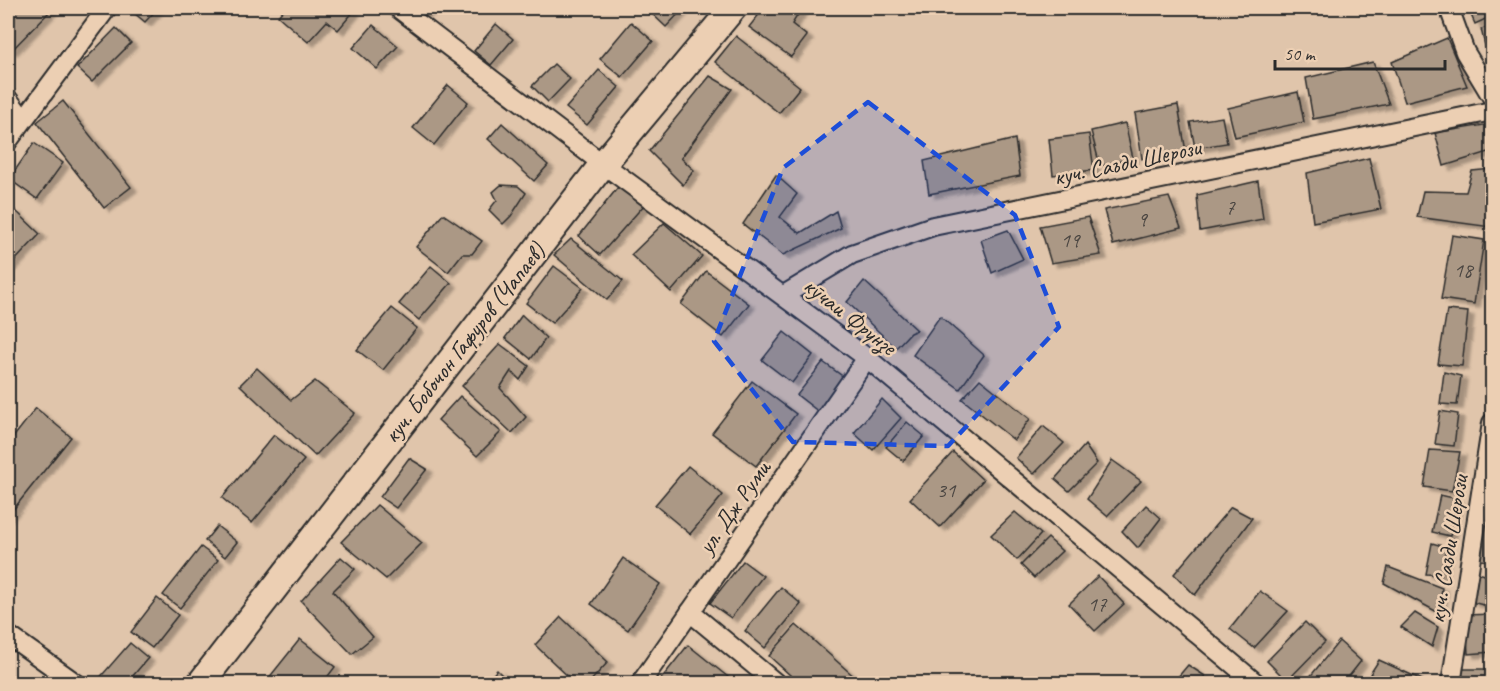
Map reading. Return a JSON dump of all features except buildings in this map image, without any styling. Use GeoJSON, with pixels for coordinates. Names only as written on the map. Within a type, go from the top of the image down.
{"type":"FeatureCollection","features":[{"type":"Feature","properties":{"kind":"street"},"geometry":{"type":"LineString","coordinates":[[8,141],[107,8]]}},
{"type":"Feature","properties":{"kind":"street","name":"кӯчаи Фрунзе"},"geometry":{"type":"LineString","coordinates":[[398,8],[603,164],[867,358],[1257,684]]}},
{"type":"Feature","properties":{"kind":"street","name":"куч. Бобочон Гафуров (Чапаев)"},"geometry":{"type":"LineString","coordinates":[[200,684],[603,164],[733,8]]}},
{"type":"Feature","properties":{"kind":"street"},"geometry":{"type":"LineString","coordinates":[[1449,8],[1465,52],[1492,97]]}},
{"type":"Feature","properties":{"kind":"street"},"geometry":{"type":"LineString","coordinates":[[8,99],[23,119]]}},
{"type":"Feature","properties":{"kind":"street","name":"куч. Саъди Шерози"},"geometry":{"type":"LineString","coordinates":[[784,295],[852,254],[933,226],[1492,111]]}},
{"type":"Feature","properties":{"kind":"street","name":"ул. Дж Руми"},"geometry":{"type":"LineString","coordinates":[[640,684],[867,358]]}},
{"type":"Feature","properties":{"kind":"street","name":"куч. Саъди Шерози"},"geometry":{"type":"LineString","coordinates":[[1451,684],[1492,423]]}},
{"type":"Feature","properties":{"kind":"street"},"geometry":{"type":"LineString","coordinates":[[690,612],[777,684]]}},
{"type":"Feature","properties":{"kind":"street"},"geometry":{"type":"LineString","coordinates":[[8,635],[77,684]]}},
{"type":"Feature","properties":{"kind":"highlighted area"},"geometry":{"type":"Polygon","coordinates":[[[868,102],[1015,215],[1059,327],[948,446],[793,442],[714,341],[783,168],[868,102]]]}}]}
